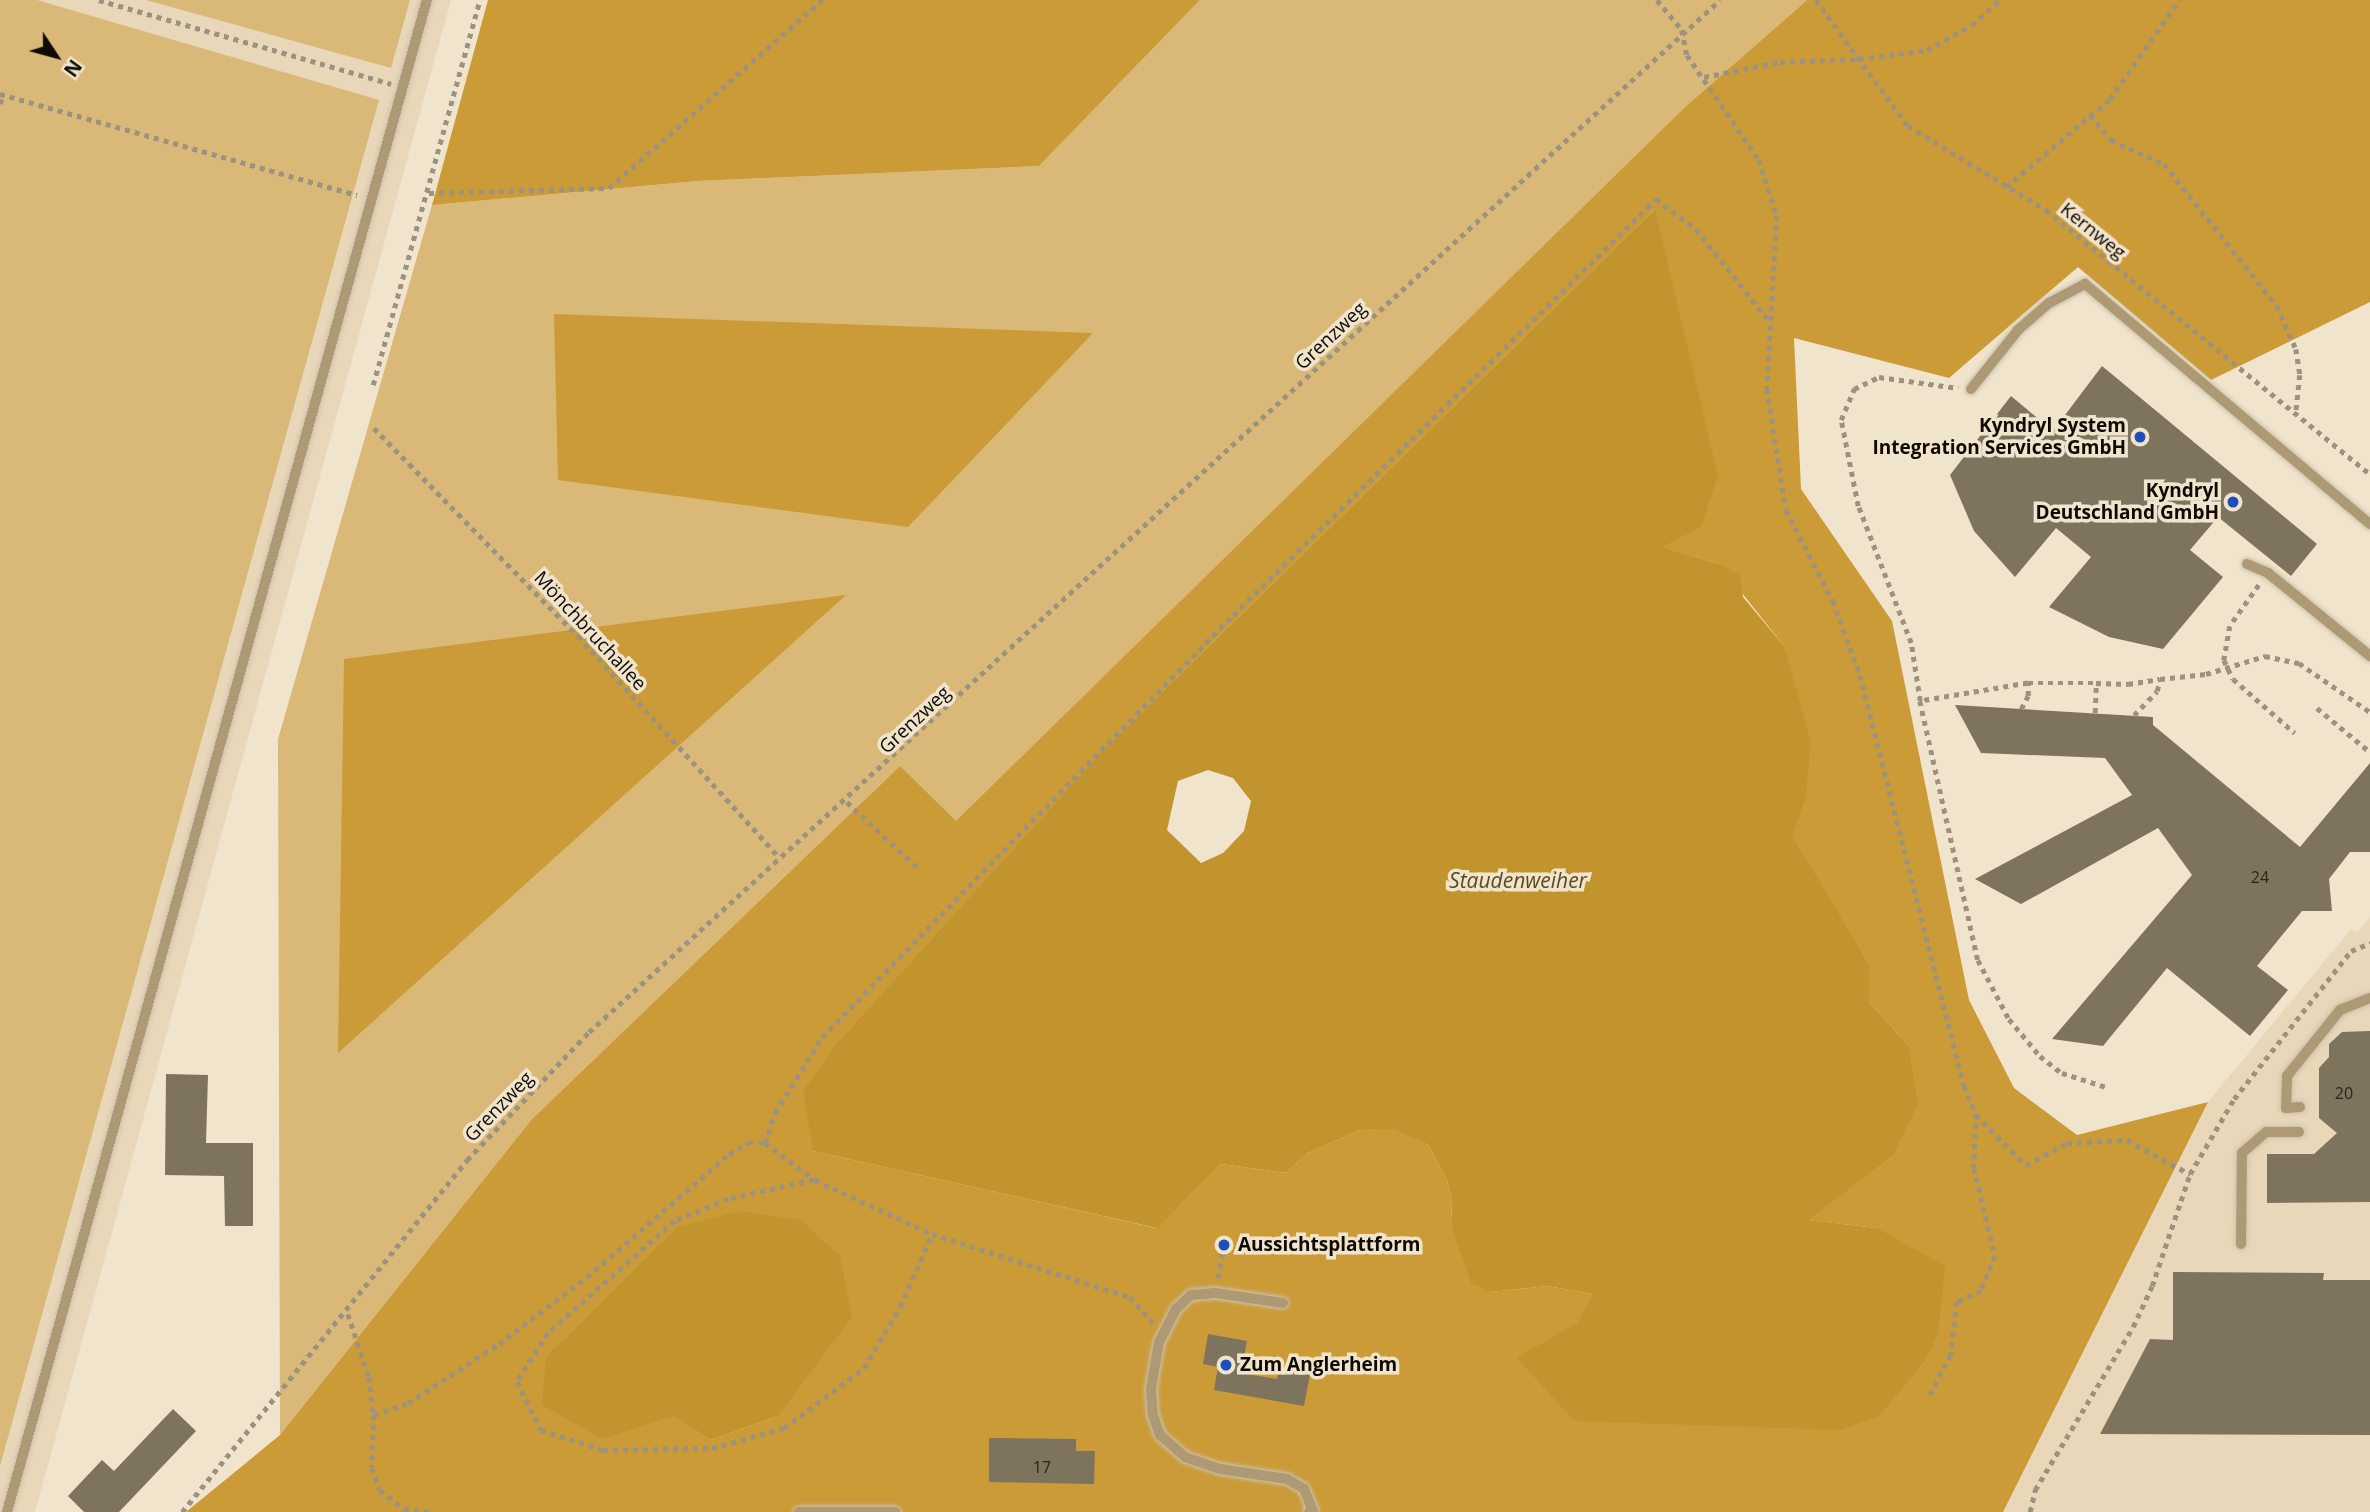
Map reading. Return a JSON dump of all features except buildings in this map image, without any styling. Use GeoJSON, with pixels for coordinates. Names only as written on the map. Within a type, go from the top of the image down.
{"type":"FeatureCollection","features":[{"type":"Feature","properties":{"kind":"lane"},"geometry":{"type":"LineString","coordinates":[[7,1512],[427,0]]}},
{"type":"Feature","properties":{"kind":"lane"},"geometry":{"type":"LineString","coordinates":[[1970,389],[2018,330],[2049,303],[2085,284],[2370,524]]}},
{"type":"Feature","properties":{"kind":"lane"},"geometry":{"type":"LineString","coordinates":[[2247,564],[2269,573],[2370,656]]}},
{"type":"Feature","properties":{"kind":"lane"},"geometry":{"type":"LineString","coordinates":[[2300,1108],[2286,1108],[2287,1076],[2340,1010],[2370,998]]}},
{"type":"Feature","properties":{"kind":"lane"},"geometry":{"type":"LineString","coordinates":[[2241,1244],[2242,1153],[2266,1132],[2299,1132]]}},
{"type":"Feature","properties":{"kind":"lane"},"geometry":{"type":"LineString","coordinates":[[1283,1303],[1215,1293],[1191,1295],[1176,1309],[1165,1329],[1151,1390],[1160,1436],[1170,1447],[1201,1464],[1287,1479],[1304,1489],[1313,1511],[1309,1512]]}},
{"type":"Feature","properties":{"kind":"lane"},"geometry":{"type":"LineString","coordinates":[[799,1512],[895,1512]]}},
{"type":"Feature","properties":{"kind":"path"},"geometry":{"type":"LineString","coordinates":[[99,0],[403,87]]}},
{"type":"Feature","properties":{"kind":"path"},"geometry":{"type":"LineString","coordinates":[[373,384],[429,193],[480,0]]}},
{"type":"Feature","properties":{"kind":"path"},"geometry":{"type":"LineString","coordinates":[[429,193],[608,188],[822,0]]}},
{"type":"Feature","properties":{"kind":"path"},"geometry":{"type":"LineString","coordinates":[[1657,0],[1682,30],[1687,55],[1759,160],[1777,216],[1767,389],[1786,510],[1833,601],[1860,675],[1964,1086],[1976,1114],[2026,1165],[2067,1143],[2127,1140],[2190,1174]]}},
{"type":"Feature","properties":{"kind":"path","name":"Grenzweg"},"geometry":{"type":"LineString","coordinates":[[182,1512],[348,1313],[467,1160],[589,1032],[780,858],[847,802],[1682,30],[1720,0]]}},
{"type":"Feature","properties":{"kind":"path","name":"Kernweg"},"geometry":{"type":"LineString","coordinates":[[1815,0],[1908,126],[2046,210],[2370,474]]}},
{"type":"Feature","properties":{"kind":"path"},"geometry":{"type":"LineString","coordinates":[[1704,77],[1780,62],[1859,59],[1927,50],[1972,25],[2000,0]]}},
{"type":"Feature","properties":{"kind":"path"},"geometry":{"type":"LineString","coordinates":[[2006,187],[2119,88],[2179,0]]}},
{"type":"Feature","properties":{"kind":"path"},"geometry":{"type":"LineString","coordinates":[[0,104],[1,95],[372,199]]}},
{"type":"Feature","properties":{"kind":"path"},"geometry":{"type":"LineString","coordinates":[[2090,115],[2111,140],[2164,164],[2277,306],[2296,349],[2300,375],[2297,413]]}},
{"type":"Feature","properties":{"kind":"path"},"geometry":{"type":"LineString","coordinates":[[765,1143],[775,1113],[822,1037],[1233,615],[1656,199],[1696,229],[1770,322]]}},
{"type":"Feature","properties":{"kind":"path"},"geometry":{"type":"LineString","coordinates":[[1970,389],[1879,377],[1854,389],[1841,420],[1858,506],[1909,634],[1920,701],[1978,960],[2009,1019],[2040,1056],[2062,1073],[2109,1088]]}},
{"type":"Feature","properties":{"kind":"path","name":"Mönchbruchallee"},"geometry":{"type":"LineString","coordinates":[[374,428],[578,636],[780,858]]}},
{"type":"Feature","properties":{"kind":"path"},"geometry":{"type":"LineString","coordinates":[[2269,573],[2230,626],[2224,649],[2227,668],[2233,679],[2295,733]]}},
{"type":"Feature","properties":{"kind":"path"},"geometry":{"type":"LineString","coordinates":[[1920,701],[2028,683],[2128,684],[2227,668],[2265,656],[2299,663],[2370,712]]}},
{"type":"Feature","properties":{"kind":"path"},"geometry":{"type":"LineString","coordinates":[[2134,715],[2157,691],[2160,679]]}},
{"type":"Feature","properties":{"kind":"path"},"geometry":{"type":"LineString","coordinates":[[2021,709],[2028,696],[2028,683]]}},
{"type":"Feature","properties":{"kind":"path"},"geometry":{"type":"LineString","coordinates":[[2095,713],[2096,683]]}},
{"type":"Feature","properties":{"kind":"path"},"geometry":{"type":"LineString","coordinates":[[2317,708],[2370,752]]}},
{"type":"Feature","properties":{"kind":"path"},"geometry":{"type":"LineString","coordinates":[[847,802],[918,868]]}},
{"type":"Feature","properties":{"kind":"path"},"geometry":{"type":"LineString","coordinates":[[2030,1512],[2035,1490],[2138,1317],[2190,1174],[2234,1099],[2351,951],[2370,943]]}},
{"type":"Feature","properties":{"kind":"path"},"geometry":{"type":"LineString","coordinates":[[1929,1397],[1951,1355],[1957,1302],[1981,1291],[1995,1256],[1974,1168],[1976,1114]]}},
{"type":"Feature","properties":{"kind":"path"},"geometry":{"type":"LineString","coordinates":[[374,1415],[408,1403],[499,1344],[587,1278],[729,1154],[748,1143],[765,1143],[815,1180],[932,1234],[1130,1297],[1165,1329]]}},
{"type":"Feature","properties":{"kind":"path"},"geometry":{"type":"LineString","coordinates":[[815,1180],[728,1199],[675,1221],[548,1333],[517,1382],[541,1430],[603,1450],[712,1448],[784,1428],[864,1368],[900,1307],[932,1234]]}},
{"type":"Feature","properties":{"kind":"path"},"geometry":{"type":"LineString","coordinates":[[1215,1293],[1224,1245]]}},
{"type":"Feature","properties":{"kind":"path"},"geometry":{"type":"LineString","coordinates":[[348,1313],[369,1377],[374,1415],[372,1468],[380,1490],[404,1509],[434,1512]]}},
{"type":"Feature","properties":{"kind":"shaded area"},"geometry":{"type":"Polygon","coordinates":[[[0,0],[451,0],[35,1512],[0,1512],[0,0]]]}},
{"type":"Feature","properties":{"kind":"shaded area"},"geometry":{"type":"Polygon","coordinates":[[[0,0],[37,0],[379,100],[0,1466],[0,0]]]}},
{"type":"Feature","properties":{"kind":"shaded area"},"geometry":{"type":"Polygon","coordinates":[[[146,0],[410,0],[391,68],[146,0]]]}},
{"type":"Feature","properties":{"kind":"shaded area"},"geometry":{"type":"Polygon","coordinates":[[[488,0],[1200,0],[1039,166],[698,181],[432,205],[488,0]]]}},
{"type":"Feature","properties":{"kind":"shaded area"},"geometry":{"type":"Polygon","coordinates":[[[1200,0],[1807,0],[1685,107],[956,822],[899,767],[532,1119],[280,1435],[278,739],[432,205],[698,181],[1039,166],[1200,0]]]}},
{"type":"Feature","properties":{"kind":"shaded area"},"geometry":{"type":"Polygon","coordinates":[[[1807,0],[2370,0],[2370,302],[2211,380],[2078,267],[1949,378],[1794,338],[1801,489],[1892,621],[1969,1000],[2014,1088],[2077,1135],[2208,1102],[2003,1512],[186,1512],[280,1435],[532,1119],[900,766],[956,821],[1685,107],[1807,0]],[[1655,209],[1111,742],[813,1151],[1156,1228],[1221,1164],[1286,1173],[1308,1153],[1360,1130],[1395,1128],[1428,1145],[1446,1178],[1452,1198],[1451,1224],[1491,1292],[1547,1286],[1592,1294],[1579,1322],[1518,1358],[1902,1388],[1923,1364],[1877,1228],[1807,1220],[1892,1157],[1908,1045],[1869,1002],[1869,963],[1791,836],[1805,802],[1784,646],[1719,564],[1661,547],[1655,209]],[[674,1415],[711,1440],[778,1416],[674,1415]]]}},
{"type":"Feature","properties":{"kind":"shaded area"},"geometry":{"type":"Polygon","coordinates":[[[554,314],[1093,333],[908,527],[558,480],[554,314]]]}},
{"type":"Feature","properties":{"kind":"shaded area"},"geometry":{"type":"Polygon","coordinates":[[[846,595],[338,1053],[344,659],[846,595]]]}},
{"type":"Feature","properties":{"kind":"shaded area"},"geometry":{"type":"Polygon","coordinates":[[[2370,917],[2370,1512],[2003,1512],[2208,1102],[2351,929],[2357,932],[2370,917]]]}},
{"type":"Feature","properties":{"kind":"water","name":"Staudenweiher"},"geometry":{"type":"Polygon","coordinates":[[[1655,209],[1718,476],[1701,527],[1662,547],[1719,564],[1740,575],[1743,597],[1784,646],[1811,742],[1805,802],[1792,836],[1869,963],[1869,1002],[1908,1045],[1918,1104],[1892,1157],[1808,1220],[1877,1228],[1945,1266],[1938,1335],[1923,1364],[1879,1416],[1841,1430],[1574,1421],[1517,1358],[1578,1322],[1592,1294],[1547,1286],[1491,1292],[1471,1283],[1451,1224],[1452,1198],[1446,1178],[1428,1145],[1395,1129],[1360,1130],[1308,1153],[1286,1173],[1221,1164],[1157,1228],[813,1151],[803,1091],[835,1046],[1111,742],[1655,209]],[[1208,770],[1178,781],[1167,830],[1201,863],[1223,853],[1244,831],[1251,801],[1233,778],[1208,770]]]}},
{"type":"Feature","properties":{"kind":"water"},"geometry":{"type":"Polygon","coordinates":[[[740,1211],[801,1220],[840,1256],[852,1317],[778,1416],[711,1440],[674,1416],[602,1439],[542,1405],[546,1357],[678,1227],[740,1211]]]}},
{"type":"Feature","properties":{"kind":"place","name":"Kyndryl System Integration Services GmbH"},"geometry":{"type":"Point","coordinates":[2140,437]}},
{"type":"Feature","properties":{"kind":"place","name":"Kyndryl Deutschland GmbH"},"geometry":{"type":"Point","coordinates":[2233,502]}},
{"type":"Feature","properties":{"kind":"place","name":"Aussichtsplattform"},"geometry":{"type":"Point","coordinates":[1224,1245]}},
{"type":"Feature","properties":{"kind":"place","name":"Zum Anglerheim"},"geometry":{"type":"Point","coordinates":[1226,1365]}}]}
